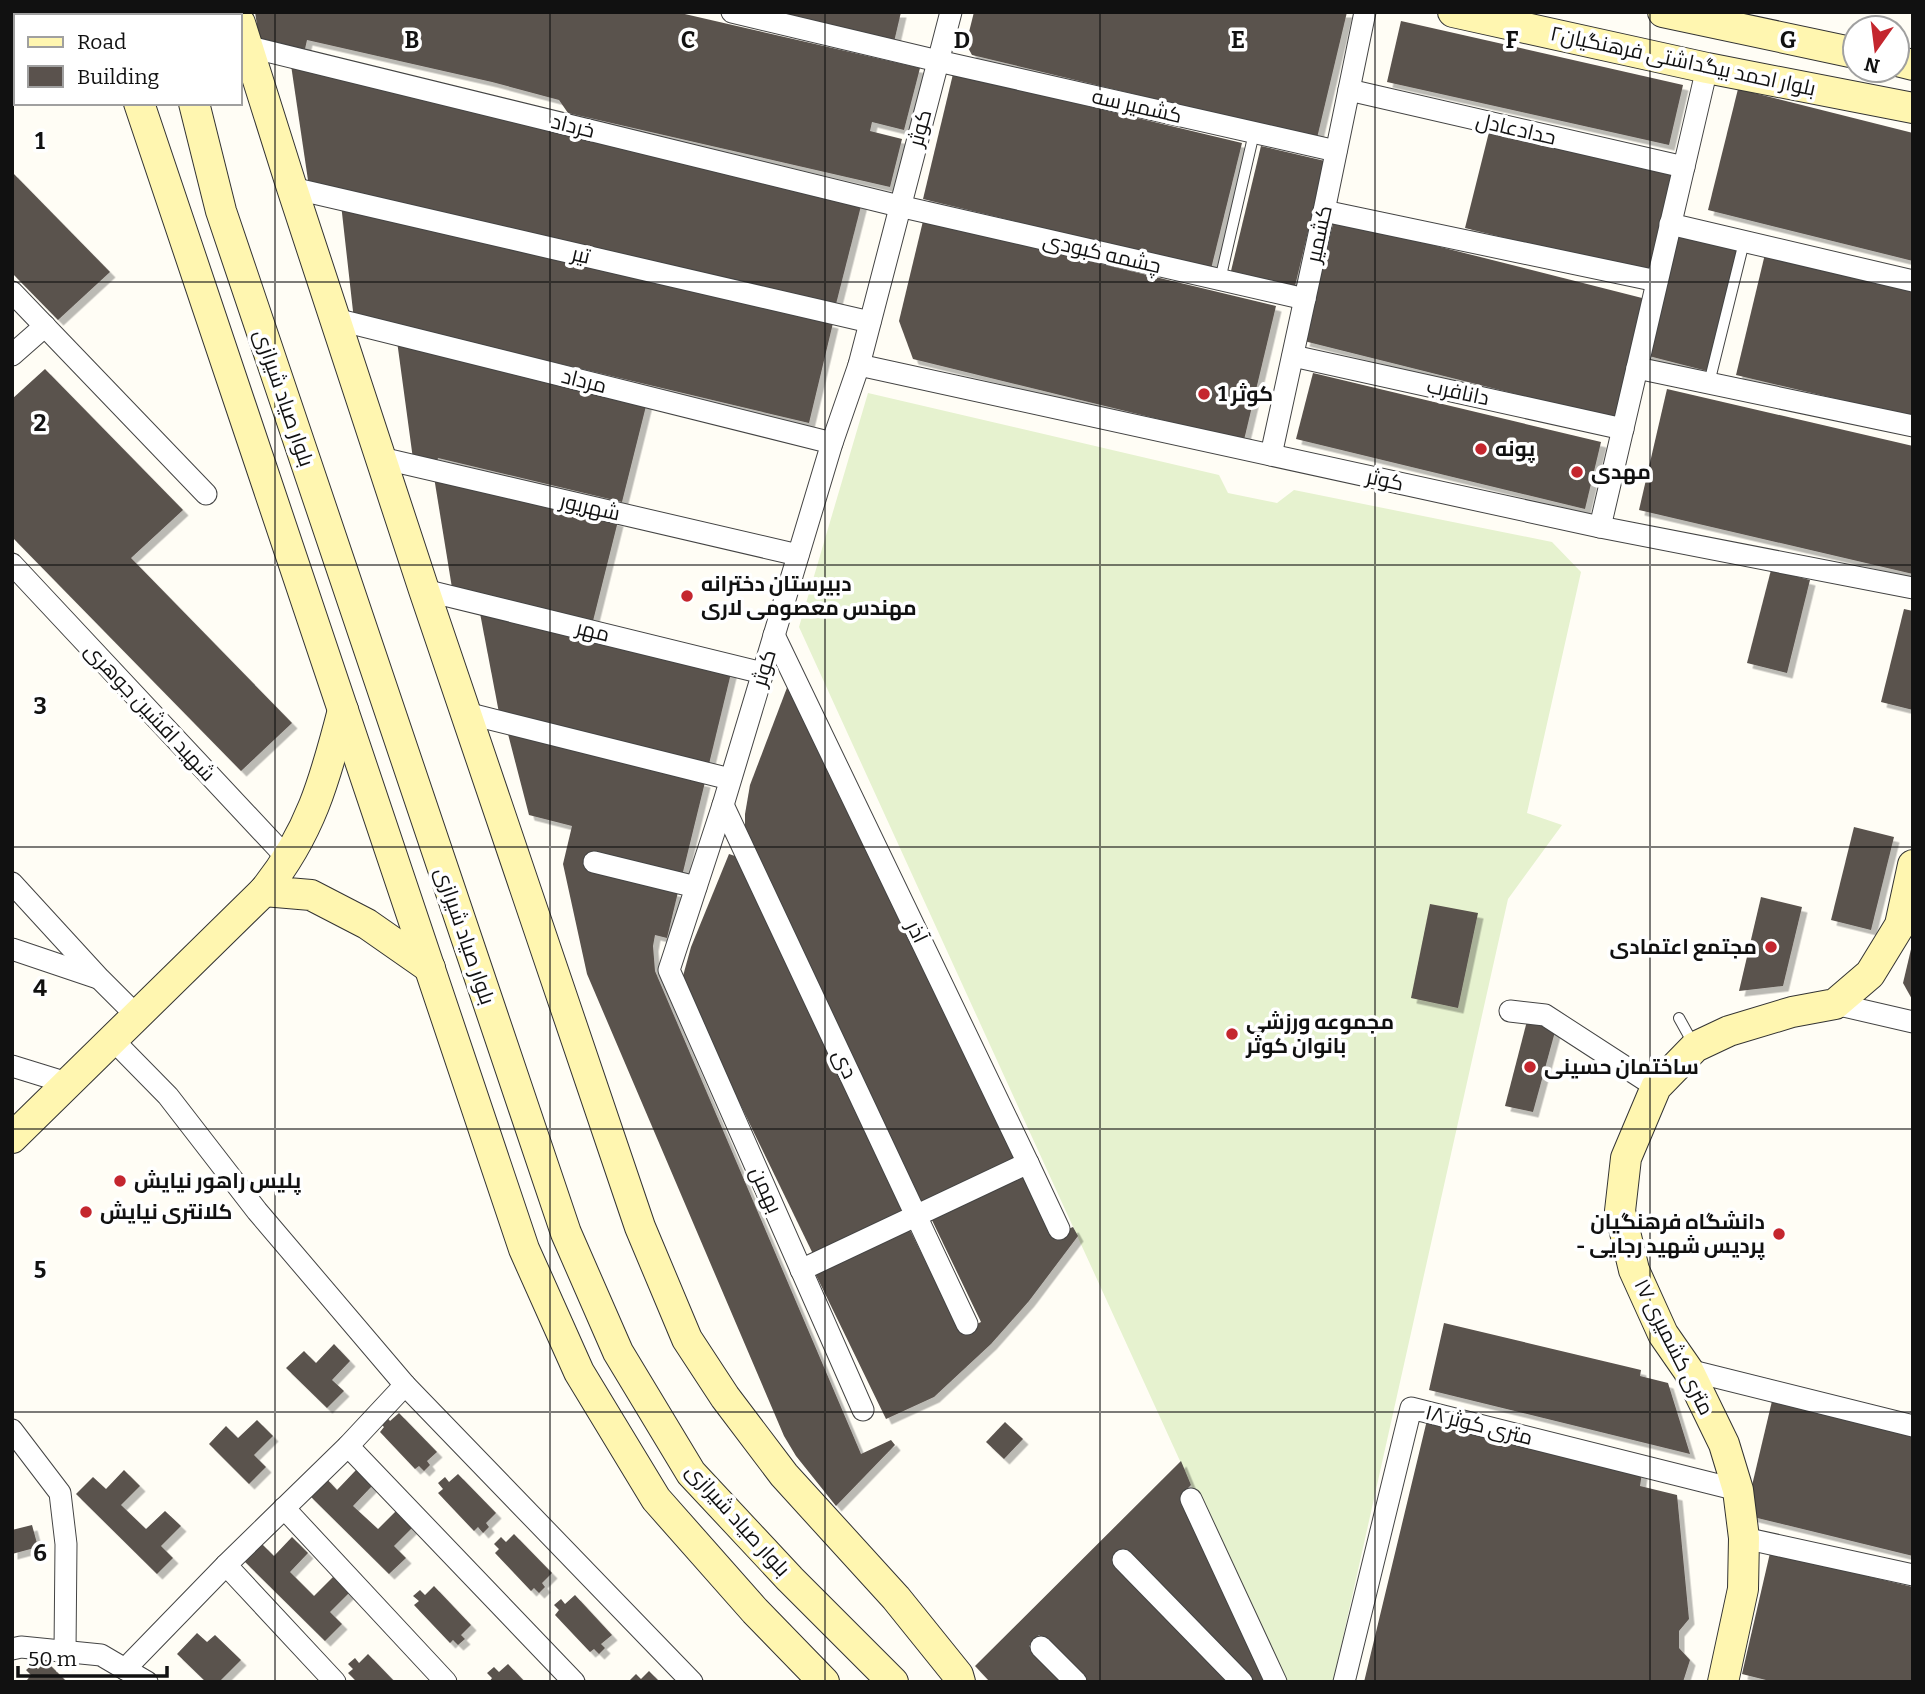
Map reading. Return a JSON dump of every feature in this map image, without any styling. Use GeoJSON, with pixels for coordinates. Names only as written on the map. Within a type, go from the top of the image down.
{"type":"FeatureCollection","features":[{"type":"Feature","properties":{"kind":"main road","name":"بلوار احمد بیگداشتی فرهنگیان۲"},"geometry":{"type":"LineString","coordinates":[[1453,12],[1707,68],[1913,108]]}},
{"type":"Feature","properties":{"kind":"main road","name":"بلوار احمد بیگداشتی فرهنگیان۲"},"geometry":{"type":"LineString","coordinates":[[1669,13],[1841,49]]}},
{"type":"Feature","properties":{"kind":"main road"},"geometry":{"type":"LineString","coordinates":[[243,34],[252,98],[292,188],[424,590],[640,1227],[688,1339],[725,1397],[784,1475],[896,1598],[958,1675],[960,1682]]}},
{"type":"Feature","properties":{"kind":"main road"},"geometry":{"type":"LineString","coordinates":[[1814,89],[1824,46]]}},
{"type":"Feature","properties":{"kind":"main road","name":"بلوار صیاد شیرازی"},"geometry":{"type":"LineString","coordinates":[[139,105],[524,1249],[579,1372],[656,1499],[755,1611],[824,1682]]}},
{"type":"Feature","properties":{"kind":"main road","name":"بلوار صیاد شیرازی"},"geometry":{"type":"LineString","coordinates":[[194,105],[221,211],[566,1233],[618,1352],[691,1473],[790,1579],[893,1682]]}},
{"type":"Feature","properties":{"kind":"main road"},"geometry":{"type":"LineString","coordinates":[[12,1138],[264,891],[288,859],[307,825],[326,774],[343,710]]}},
{"type":"Feature","properties":{"kind":"main road"},"geometry":{"type":"LineString","coordinates":[[1835,1004],[1870,974],[1906,926],[1913,865]]}},
{"type":"Feature","properties":{"kind":"main road"},"geometry":{"type":"LineString","coordinates":[[264,891],[311,895],[367,924],[430,968]]}},
{"type":"Feature","properties":{"kind":"main road","name":"۱۷ متری کشمیری"},"geometry":{"type":"LineString","coordinates":[[1723,1682],[1743,1589],[1744,1538],[1738,1490],[1724,1444],[1688,1370],[1663,1334],[1634,1270],[1620,1211],[1626,1158],[1657,1087],[1695,1047],[1729,1031],[1792,1012],[1835,1004]]}},
{"type":"Feature","properties":{"kind":"main road"},"geometry":{"type":"LineString","coordinates":[[755,1611],[790,1579]]}},
{"type":"Feature","properties":{"kind":"street","name":"کشمیر سه"},"geometry":{"type":"LineString","coordinates":[[732,12],[1336,151]]}},
{"type":"Feature","properties":{"kind":"street","name":"کوثر"},"geometry":{"type":"LineString","coordinates":[[668,970],[723,805],[832,443],[859,365],[951,12]]}},
{"type":"Feature","properties":{"kind":"street","name":"کشمیر"},"geometry":{"type":"LineString","coordinates":[[1271,455],[1365,12]]}},
{"type":"Feature","properties":{"kind":"street","name":"خرداد"},"geometry":{"type":"LineString","coordinates":[[243,34],[899,206]]}},
{"type":"Feature","properties":{"kind":"street"},"geometry":{"type":"LineString","coordinates":[[1600,527],[1707,68]]}},
{"type":"Feature","properties":{"kind":"street","name":"حدادعادل"},"geometry":{"type":"LineString","coordinates":[[1349,90],[1684,167]]}},
{"type":"Feature","properties":{"kind":"street","name":"تیر"},"geometry":{"type":"LineString","coordinates":[[292,188],[870,322]]}},
{"type":"Feature","properties":{"kind":"street","name":"چشمه کبودی"},"geometry":{"type":"LineString","coordinates":[[899,206],[1305,299]]}},
{"type":"Feature","properties":{"kind":"street"},"geometry":{"type":"LineString","coordinates":[[1324,211],[1657,281]]}},
{"type":"Feature","properties":{"kind":"street"},"geometry":{"type":"LineString","coordinates":[[1670,224],[1913,281]]}},
{"type":"Feature","properties":{"kind":"street"},"geometry":{"type":"LineString","coordinates":[[12,292],[206,494]]}},
{"type":"Feature","properties":{"kind":"street","name":"مرداد"},"geometry":{"type":"LineString","coordinates":[[335,319],[832,443]]}},
{"type":"Feature","properties":{"kind":"street"},"geometry":{"type":"LineString","coordinates":[[12,355],[45,326]]}},
{"type":"Feature","properties":{"kind":"street","name":"دانافرب"},"geometry":{"type":"LineString","coordinates":[[1293,356],[1623,429]]}},
{"type":"Feature","properties":{"kind":"street","name":"کوثر"},"geometry":{"type":"LineString","coordinates":[[859,365],[1600,527],[1913,588]]}},
{"type":"Feature","properties":{"kind":"street"},"geometry":{"type":"LineString","coordinates":[[1637,368],[1913,426]]}},
{"type":"Feature","properties":{"kind":"street","name":"شهریور"},"geometry":{"type":"LineString","coordinates":[[381,458],[798,555]]}},
{"type":"Feature","properties":{"kind":"street","name":"شهید افشین جوهری"},"geometry":{"type":"LineString","coordinates":[[12,564],[288,859]]}},
{"type":"Feature","properties":{"kind":"street","name":"مهر"},"geometry":{"type":"LineString","coordinates":[[424,590],[763,673]]}},
{"type":"Feature","properties":{"kind":"street","name":"آذر"},"geometry":{"type":"LineString","coordinates":[[774,635],[1059,1229]]}},
{"type":"Feature","properties":{"kind":"street"},"geometry":{"type":"LineString","coordinates":[[466,713],[730,779]]}},
{"type":"Feature","properties":{"kind":"street","name":"دی"},"geometry":{"type":"LineString","coordinates":[[723,805],[967,1324]]}},
{"type":"Feature","properties":{"kind":"street"},"geometry":{"type":"LineString","coordinates":[[594,862],[696,887]]}},
{"type":"Feature","properties":{"kind":"street"},"geometry":{"type":"LineString","coordinates":[[12,883],[137,1016]]}},
{"type":"Feature","properties":{"kind":"street"},"geometry":{"type":"LineString","coordinates":[[12,949],[100,979]]}},
{"type":"Feature","properties":{"kind":"street","name":"بهمن"},"geometry":{"type":"LineString","coordinates":[[668,970],[863,1410]]}},
{"type":"Feature","properties":{"kind":"street"},"geometry":{"type":"LineString","coordinates":[[1835,1004],[1913,1022]]}},
{"type":"Feature","properties":{"kind":"street"},"geometry":{"type":"LineString","coordinates":[[1510,1011],[1545,1015],[1657,1087]]}},
{"type":"Feature","properties":{"kind":"street"},"geometry":{"type":"LineString","coordinates":[[113,1040],[168,1096],[257,1211],[405,1385],[692,1682]]}},
{"type":"Feature","properties":{"kind":"street"},"geometry":{"type":"LineString","coordinates":[[12,1066],[67,1083]]}},
{"type":"Feature","properties":{"kind":"street"},"geometry":{"type":"LineString","coordinates":[[801,1270],[1028,1163]]}},
{"type":"Feature","properties":{"kind":"street"},"geometry":{"type":"LineString","coordinates":[[1688,1370],[1913,1426]]}},
{"type":"Feature","properties":{"kind":"street"},"geometry":{"type":"LineString","coordinates":[[125,1669],[226,1565],[348,1446],[405,1385]]}},
{"type":"Feature","properties":{"kind":"street","name":"۱۸ متری کوثر"},"geometry":{"type":"LineString","coordinates":[[1344,1682],[1411,1408],[1738,1490]]}},
{"type":"Feature","properties":{"kind":"street"},"geometry":{"type":"LineString","coordinates":[[12,1430],[60,1493],[66,1544],[65,1651]]}},
{"type":"Feature","properties":{"kind":"street"},"geometry":{"type":"LineString","coordinates":[[348,1446],[574,1682]]}},
{"type":"Feature","properties":{"kind":"street"},"geometry":{"type":"LineString","coordinates":[[1191,1499],[1276,1682]]}},
{"type":"Feature","properties":{"kind":"street"},"geometry":{"type":"LineString","coordinates":[[284,1508],[446,1682]]}},
{"type":"Feature","properties":{"kind":"street"},"geometry":{"type":"LineString","coordinates":[[1744,1538],[1913,1575]]}},
{"type":"Feature","properties":{"kind":"street"},"geometry":{"type":"LineString","coordinates":[[1123,1560],[1242,1682]]}},
{"type":"Feature","properties":{"kind":"street"},"geometry":{"type":"LineString","coordinates":[[226,1565],[335,1682]]}},
{"type":"Feature","properties":{"kind":"street"},"geometry":{"type":"LineString","coordinates":[[12,1649],[21,1647],[101,1655],[147,1682]]}},
{"type":"Feature","properties":{"kind":"street"},"geometry":{"type":"LineString","coordinates":[[1041,1647],[1076,1682]]}},
{"type":"Feature","properties":{"kind":"lane"},"geometry":{"type":"LineString","coordinates":[[1220,280],[1254,133]]}},
{"type":"Feature","properties":{"kind":"lane"},"geometry":{"type":"LineString","coordinates":[[1709,383],[1744,242]]}},
{"type":"Feature","properties":{"kind":"lane"},"geometry":{"type":"LineString","coordinates":[[1679,1018],[1695,1047]]}},
{"type":"Feature","properties":{"kind":"green space","name":"مجموعه ورزشی بانوان کوثر"},"geometry":{"type":"Polygon","coordinates":[[[868,393],[1219,475],[1228,493],[1277,503],[1294,490],[1552,542],[1581,572],[1527,813],[1562,825],[1508,899],[1333,1682],[1281,1682],[799,627],[868,393]]]}},
{"type":"Feature","properties":{"kind":"building"},"geometry":{"type":"Polygon","coordinates":[[[255,12],[676,12],[920,68],[904,130],[872,122],[870,131],[902,139],[890,187],[568,113],[559,100],[492,82],[307,40],[305,49],[259,39],[255,12]]]}},
{"type":"Feature","properties":{"kind":"building"},"geometry":{"type":"Polygon","coordinates":[[[778,12],[901,12],[894,42],[778,12]]]}},
{"type":"Feature","properties":{"kind":"building"},"geometry":{"type":"Polygon","coordinates":[[[974,12],[1347,12],[1317,138],[972,55],[966,44],[974,12]]]}},
{"type":"Feature","properties":{"kind":"building"},"geometry":{"type":"Polygon","coordinates":[[[1401,21],[1683,85],[1669,145],[1387,82],[1401,21]]]}},
{"type":"Feature","properties":{"kind":"building"},"geometry":{"type":"Polygon","coordinates":[[[291,65],[862,202],[835,308],[309,187],[291,65]]]}},
{"type":"Feature","properties":{"kind":"building"},"geometry":{"type":"Polygon","coordinates":[[[953,74],[1242,143],[1211,269],[923,199],[953,74]]]}},
{"type":"Feature","properties":{"kind":"building"},"geometry":{"type":"Polygon","coordinates":[[[1738,89],[1913,133],[1913,261],[1708,210],[1738,89]]]}},
{"type":"Feature","properties":{"kind":"building"},"geometry":{"type":"Polygon","coordinates":[[[1490,128],[1677,175],[1654,267],[1643,272],[1465,228],[1490,128]]]}},
{"type":"Feature","properties":{"kind":"building"},"geometry":{"type":"Polygon","coordinates":[[[1261,146],[1325,161],[1295,286],[1231,271],[1261,146]]]}},
{"type":"Feature","properties":{"kind":"building"},"geometry":{"type":"Polygon","coordinates":[[[12,172],[110,272],[58,320],[12,273],[12,172]]]}},
{"type":"Feature","properties":{"kind":"building"},"geometry":{"type":"Polygon","coordinates":[[[341,204],[833,323],[809,423],[393,324],[354,320],[341,204]]]}},
{"type":"Feature","properties":{"kind":"building"},"geometry":{"type":"Polygon","coordinates":[[[1334,220],[1646,299],[1616,419],[1304,341],[1334,220]]]}},
{"type":"Feature","properties":{"kind":"building"},"geometry":{"type":"Polygon","coordinates":[[[923,221],[1276,306],[1244,440],[913,359],[899,321],[923,221]]]}},
{"type":"Feature","properties":{"kind":"building"},"geometry":{"type":"Polygon","coordinates":[[[1675,235],[1737,250],[1707,371],[1645,355],[1675,235]]]}},
{"type":"Feature","properties":{"kind":"building"},"geometry":{"type":"Polygon","coordinates":[[[1765,254],[1913,289],[1913,417],[1736,375],[1765,254]]]}},
{"type":"Feature","properties":{"kind":"building"},"geometry":{"type":"Polygon","coordinates":[[[397,341],[647,402],[622,502],[438,458],[436,465],[413,459],[397,341]]]}},
{"type":"Feature","properties":{"kind":"building"},"geometry":{"type":"Polygon","coordinates":[[[45,369],[183,510],[131,558],[292,723],[241,771],[12,537],[12,399],[45,369]]]}},
{"type":"Feature","properties":{"kind":"building"},"geometry":{"type":"Polygon","coordinates":[[[1313,373],[1601,442],[1585,509],[1296,439],[1313,373]]]}},
{"type":"Feature","properties":{"kind":"building"},"geometry":{"type":"Polygon","coordinates":[[[1667,389],[1913,446],[1913,574],[1639,510],[1667,389]]]}},
{"type":"Feature","properties":{"kind":"building"},"geometry":{"type":"Polygon","coordinates":[[[434,477],[618,521],[593,621],[453,594],[434,477]]]}},
{"type":"Feature","properties":{"kind":"building"},"geometry":{"type":"Polygon","coordinates":[[[1771,570],[1810,580],[1787,673],[1747,663],[1771,570]]]}},
{"type":"Feature","properties":{"kind":"building"},"geometry":{"type":"Polygon","coordinates":[[[479,608],[732,669],[709,764],[500,718],[479,608]]]}},
{"type":"Feature","properties":{"kind":"building"},"geometry":{"type":"Polygon","coordinates":[[[1904,609],[1913,611],[1913,710],[1881,702],[1904,609]]]}},
{"type":"Feature","properties":{"kind":"building"},"geometry":{"type":"Polygon","coordinates":[[[788,685],[1016,1160],[922,1204],[745,838],[745,814],[750,785],[788,685]]]}},
{"type":"Feature","properties":{"kind":"building"},"geometry":{"type":"Polygon","coordinates":[[[508,734],[705,782],[682,876],[589,854],[586,869],[678,892],[667,938],[655,935],[655,971],[861,1454],[891,1440],[895,1445],[836,1506],[796,1456],[784,1436],[587,974],[563,864],[572,826],[529,815],[508,734]]]}},
{"type":"Feature","properties":{"kind":"building"},"geometry":{"type":"Polygon","coordinates":[[[1854,827],[1894,837],[1871,930],[1831,920],[1854,827]]]}},
{"type":"Feature","properties":{"kind":"building"},"geometry":{"type":"Polygon","coordinates":[[[729,854],[738,857],[907,1210],[813,1254],[689,999],[683,976],[691,947],[729,854]]]}},
{"type":"Feature","properties":{"kind":"building","name":"مجتمع اعتمادی"},"geometry":{"type":"Polygon","coordinates":[[[1761,897],[1802,907],[1783,986],[1739,991],[1761,897]]]}},
{"type":"Feature","properties":{"kind":"building"},"geometry":{"type":"Polygon","coordinates":[[[1430,904],[1478,913],[1458,1008],[1411,998],[1430,904]]]}},
{"type":"Feature","properties":{"kind":"building"},"geometry":{"type":"Polygon","coordinates":[[[1913,945],[1913,1001],[1903,983],[1913,945]]]}},
{"type":"Feature","properties":{"kind":"building","name":"ساختمان حسینی"},"geometry":{"type":"Polygon","coordinates":[[[1527,1021],[1556,1028],[1533,1112],[1505,1106],[1527,1021]]]}},
{"type":"Feature","properties":{"kind":"building"},"geometry":{"type":"Polygon","coordinates":[[[1023,1172],[1054,1235],[1073,1227],[1078,1236],[1029,1301],[991,1344],[934,1397],[886,1419],[814,1271],[908,1226],[960,1332],[981,1322],[930,1216],[1023,1172]]]}},
{"type":"Feature","properties":{"kind":"building"},"geometry":{"type":"Polygon","coordinates":[[[1444,1323],[1641,1370],[1640,1376],[1668,1383],[1690,1454],[1429,1390],[1444,1323]]]}},
{"type":"Feature","properties":{"kind":"building"},"geometry":{"type":"Polygon","coordinates":[[[334,1344],[350,1361],[332,1380],[344,1391],[327,1408],[286,1368],[304,1351],[316,1363],[334,1344]]]}},
{"type":"Feature","properties":{"kind":"building"},"geometry":{"type":"Polygon","coordinates":[[[1772,1401],[1913,1435],[1913,1556],[1745,1515],[1772,1401]]]}},
{"type":"Feature","properties":{"kind":"building"},"geometry":{"type":"Polygon","coordinates":[[[399,1413],[437,1452],[427,1461],[430,1465],[424,1471],[419,1466],[415,1469],[380,1432],[384,1427],[379,1422],[386,1416],[390,1421],[399,1413]]]}},
{"type":"Feature","properties":{"kind":"building"},"geometry":{"type":"Polygon","coordinates":[[[257,1420],[273,1436],[254,1455],[266,1467],[249,1484],[209,1444],[226,1426],[238,1438],[257,1420]]]}},
{"type":"Feature","properties":{"kind":"building"},"geometry":{"type":"Polygon","coordinates":[[[1427,1420],[1642,1473],[1640,1486],[1677,1495],[1689,1619],[1679,1631],[1679,1648],[1690,1660],[1683,1682],[1364,1682],[1427,1420]]]}},
{"type":"Feature","properties":{"kind":"building"},"geometry":{"type":"Polygon","coordinates":[[[1005,1422],[1023,1439],[1004,1459],[986,1442],[1005,1422]]]}},
{"type":"Feature","properties":{"kind":"building"},"geometry":{"type":"Polygon","coordinates":[[[1181,1461],[1191,1485],[1184,1492],[1273,1682],[1254,1682],[1123,1551],[1112,1561],[1233,1682],[1086,1682],[1039,1635],[1029,1646],[1064,1682],[990,1682],[975,1666],[1181,1461]]]}},
{"type":"Feature","properties":{"kind":"building"},"geometry":{"type":"Polygon","coordinates":[[[124,1470],[140,1486],[121,1505],[146,1529],[165,1511],[181,1526],[161,1546],[173,1558],[157,1574],[76,1494],[93,1477],[106,1489],[124,1470]]]}},
{"type":"Feature","properties":{"kind":"building"},"geometry":{"type":"Polygon","coordinates":[[[356,1470],[372,1486],[353,1506],[378,1529],[396,1511],[413,1527],[394,1546],[406,1558],[389,1574],[308,1494],[325,1477],[337,1490],[356,1470]]]}},
{"type":"Feature","properties":{"kind":"building"},"geometry":{"type":"Polygon","coordinates":[[[458,1474],[496,1513],[486,1523],[489,1527],[483,1533],[478,1527],[474,1531],[438,1493],[443,1489],[438,1483],[445,1477],[449,1482],[458,1474]]]}},
{"type":"Feature","properties":{"kind":"building"},"geometry":{"type":"Polygon","coordinates":[[[32,1525],[38,1547],[12,1554],[12,1530],[32,1525]]]}},
{"type":"Feature","properties":{"kind":"building"},"geometry":{"type":"Polygon","coordinates":[[[514,1534],[552,1573],[542,1583],[545,1587],[539,1593],[534,1588],[531,1591],[495,1553],[499,1549],[494,1544],[501,1537],[506,1542],[514,1534]]]}},
{"type":"Feature","properties":{"kind":"building"},"geometry":{"type":"Polygon","coordinates":[[[292,1537],[308,1553],[290,1572],[314,1596],[333,1577],[349,1593],[330,1612],[342,1624],[325,1641],[244,1561],[262,1544],[274,1556],[292,1537]]]}},
{"type":"Feature","properties":{"kind":"building"},"geometry":{"type":"Polygon","coordinates":[[[1770,1553],[1913,1587],[1913,1682],[1774,1682],[1742,1674],[1770,1553]]]}},
{"type":"Feature","properties":{"kind":"building"},"geometry":{"type":"Polygon","coordinates":[[[434,1586],[471,1625],[461,1635],[465,1639],[458,1645],[453,1640],[450,1643],[414,1605],[419,1601],[413,1596],[420,1590],[425,1595],[434,1586]]]}},
{"type":"Feature","properties":{"kind":"building"},"geometry":{"type":"Polygon","coordinates":[[[575,1595],[612,1635],[601,1644],[605,1648],[599,1654],[594,1649],[590,1652],[555,1615],[559,1610],[554,1605],[561,1599],[565,1604],[575,1595]]]}},
{"type":"Feature","properties":{"kind":"building"},"geometry":{"type":"Polygon","coordinates":[[[197,1633],[207,1642],[215,1635],[241,1660],[219,1682],[206,1682],[177,1654],[197,1633]]]}},
{"type":"Feature","properties":{"kind":"building"},"geometry":{"type":"Polygon","coordinates":[[[368,1654],[395,1682],[357,1682],[348,1673],[353,1669],[348,1664],[355,1658],[359,1663],[368,1654]]]}},
{"type":"Feature","properties":{"kind":"building"},"geometry":{"type":"Polygon","coordinates":[[[46,1661],[67,1682],[27,1680],[31,1675],[26,1670],[33,1664],[38,1669],[46,1661]]]}},
{"type":"Feature","properties":{"kind":"building"},"geometry":{"type":"Polygon","coordinates":[[[508,1664],[525,1682],[489,1682],[492,1678],[487,1673],[494,1667],[499,1672],[508,1664]]]}},
{"type":"Feature","properties":{"kind":"building"},"geometry":{"type":"Polygon","coordinates":[[[649,1671],[660,1682],[628,1682],[636,1674],[641,1679],[649,1671]]]}},
{"type":"Feature","properties":{"kind":"place","name":"کوثر 1"},"geometry":{"type":"Point","coordinates":[1204,394]}},
{"type":"Feature","properties":{"kind":"place","name":"پونه"},"geometry":{"type":"Point","coordinates":[1481,449]}},
{"type":"Feature","properties":{"kind":"place","name":"مهدی"},"geometry":{"type":"Point","coordinates":[1577,472]}},
{"type":"Feature","properties":{"kind":"place","name":"دبیرستان دخترانه مهندس معصومی لاری"},"geometry":{"type":"Point","coordinates":[687,596]}},
{"type":"Feature","properties":{"kind":"place","name":"مجتمع اعتمادی"},"geometry":{"type":"Point","coordinates":[1771,947]}},
{"type":"Feature","properties":{"kind":"place","name":"مجموعه ورزشی بانوان کوثر"},"geometry":{"type":"Point","coordinates":[1232,1034]}},
{"type":"Feature","properties":{"kind":"place","name":"ساختمان حسینی"},"geometry":{"type":"Point","coordinates":[1530,1067]}},
{"type":"Feature","properties":{"kind":"place","name":"پلیس راهور نیایش"},"geometry":{"type":"Point","coordinates":[120,1181]}},
{"type":"Feature","properties":{"kind":"place","name":"کلانتری نیایش"},"geometry":{"type":"Point","coordinates":[86,1212]}},
{"type":"Feature","properties":{"kind":"place","name":"دانشگاه فرهنگیان - پردیس شهید رجایی"},"geometry":{"type":"Point","coordinates":[1779,1234]}}]}
